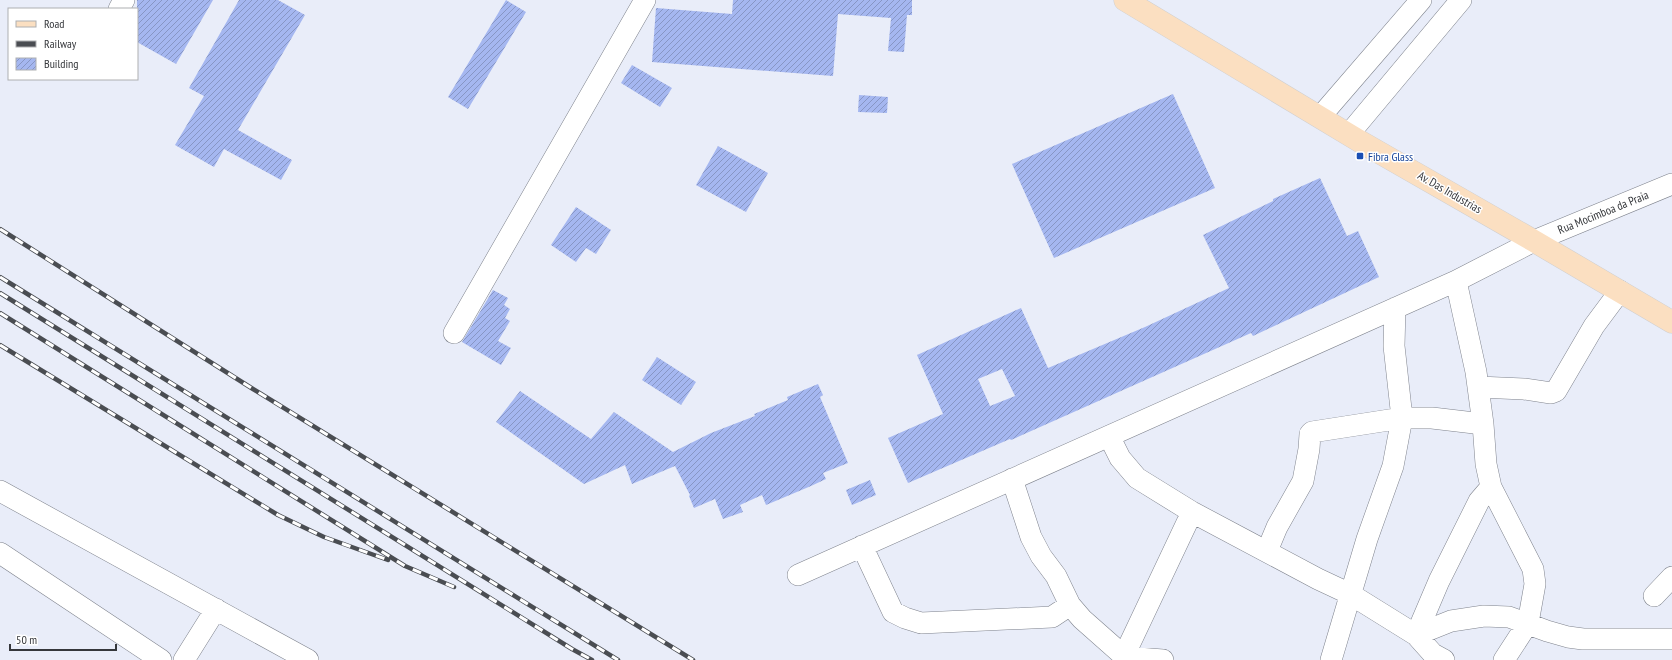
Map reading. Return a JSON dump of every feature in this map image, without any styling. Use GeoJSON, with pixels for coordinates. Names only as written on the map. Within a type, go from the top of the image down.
{"type":"FeatureCollection","features":[{"type":"Feature","properties":{"kind":"main road","name":"Av. Das Industrias"},"geometry":{"type":"LineString","coordinates":[[1125,0],[1320,117],[1672,322]]}},
{"type":"Feature","properties":{"kind":"street"},"geometry":{"type":"LineString","coordinates":[[454,333],[644,0]]}},
{"type":"Feature","properties":{"kind":"street"},"geometry":{"type":"LineString","coordinates":[[1320,117],[1421,0]]}},
{"type":"Feature","properties":{"kind":"street"},"geometry":{"type":"LineString","coordinates":[[1349,134],[1461,0]]}},
{"type":"Feature","properties":{"kind":"street","name":"Rua Mocimboa da Praia"},"geometry":{"type":"LineString","coordinates":[[798,575],[1456,281],[1534,241],[1672,184]]}},
{"type":"Feature","properties":{"kind":"street"},"geometry":{"type":"LineString","coordinates":[[1456,281],[1478,387],[1484,424],[1486,464],[1491,487],[1533,569],[1535,584],[1528,623],[1504,660]]}},
{"type":"Feature","properties":{"kind":"street"},"geometry":{"type":"LineString","coordinates":[[1478,387],[1524,389],[1551,393],[1556,391],[1594,326],[1620,291]]}},
{"type":"Feature","properties":{"kind":"street"},"geometry":{"type":"LineString","coordinates":[[1331,660],[1367,539],[1393,466],[1402,418],[1394,346],[1395,308]]}},
{"type":"Feature","properties":{"kind":"street"},"geometry":{"type":"LineString","coordinates":[[1267,551],[1277,527],[1303,481],[1310,434],[1315,431],[1402,418],[1432,418],[1484,424]]}},
{"type":"Feature","properties":{"kind":"street"},"geometry":{"type":"LineString","coordinates":[[1109,436],[1120,458],[1137,478],[1192,512],[1318,579],[1350,594],[1416,635],[1433,654],[1444,660]]}},
{"type":"Feature","properties":{"kind":"street"},"geometry":{"type":"LineString","coordinates":[[1012,479],[1032,537],[1041,556],[1056,576],[1070,605],[1082,619],[1123,658],[1163,660]]}},
{"type":"Feature","properties":{"kind":"street"},"geometry":{"type":"LineString","coordinates":[[1416,635],[1439,581],[1479,501],[1491,487]]}},
{"type":"Feature","properties":{"kind":"street"},"geometry":{"type":"LineString","coordinates":[[0,491],[308,660]]}},
{"type":"Feature","properties":{"kind":"street"},"geometry":{"type":"LineString","coordinates":[[1123,658],[1192,512]]}},
{"type":"Feature","properties":{"kind":"street"},"geometry":{"type":"LineString","coordinates":[[862,546],[893,612],[921,623],[1052,617],[1070,605]]}},
{"type":"Feature","properties":{"kind":"street"},"geometry":{"type":"LineString","coordinates":[[0,553],[161,660]]}},
{"type":"Feature","properties":{"kind":"street"},"geometry":{"type":"LineString","coordinates":[[1654,596],[1672,577]]}},
{"type":"Feature","properties":{"kind":"street"},"geometry":{"type":"LineString","coordinates":[[184,660],[216,609]]}},
{"type":"Feature","properties":{"kind":"street"},"geometry":{"type":"LineString","coordinates":[[1416,635],[1451,621],[1484,616],[1509,617],[1568,637],[1583,639],[1672,640]]}},
{"type":"Feature","properties":{"kind":"building"},"geometry":{"type":"Polygon","coordinates":[[[137,0],[213,0],[176,64],[138,43],[137,0]]]}},
{"type":"Feature","properties":{"kind":"building"},"geometry":{"type":"Polygon","coordinates":[[[239,0],[278,0],[305,15],[238,130],[292,160],[281,180],[224,149],[214,167],[175,145],[204,96],[189,88],[239,0]]]}},
{"type":"Feature","properties":{"kind":"building"},"geometry":{"type":"Polygon","coordinates":[[[506,0],[526,12],[468,109],[448,97],[506,0]]]}},
{"type":"Feature","properties":{"kind":"building"},"geometry":{"type":"Polygon","coordinates":[[[733,0],[912,0],[912,15],[907,15],[904,52],[888,51],[891,18],[838,14],[833,76],[652,62],[656,8],[732,14],[733,0]]]}},
{"type":"Feature","properties":{"kind":"building"},"geometry":{"type":"Polygon","coordinates":[[[632,65],[672,88],[660,107],[621,83],[632,65]]]}},
{"type":"Feature","properties":{"kind":"building"},"geometry":{"type":"Polygon","coordinates":[[[1173,94],[1215,188],[1054,258],[1012,164],[1173,94]]]}},
{"type":"Feature","properties":{"kind":"building"},"geometry":{"type":"Polygon","coordinates":[[[859,95],[888,97],[887,113],[858,112],[859,95]]]}},
{"type":"Feature","properties":{"kind":"building"},"geometry":{"type":"Polygon","coordinates":[[[718,146],[768,173],[746,212],[696,185],[718,146]]]}},
{"type":"Feature","properties":{"kind":"building"},"geometry":{"type":"Polygon","coordinates":[[[1320,178],[1347,236],[1358,231],[1379,277],[1253,336],[1251,333],[1011,440],[1010,439],[908,483],[888,438],[943,414],[917,355],[1021,308],[1048,368],[1145,327],[1229,288],[1203,235],[1273,201],[1273,199],[1320,178]],[[1002,369],[978,379],[990,406],[1015,396],[1002,369]]]}},
{"type":"Feature","properties":{"kind":"building"},"geometry":{"type":"Polygon","coordinates":[[[576,207],[611,230],[596,254],[586,248],[576,262],[551,245],[576,207]]]}},
{"type":"Feature","properties":{"kind":"building"},"geometry":{"type":"Polygon","coordinates":[[[493,290],[508,298],[504,305],[510,309],[505,318],[510,321],[498,341],[511,348],[501,365],[462,342],[493,290]]]}},
{"type":"Feature","properties":{"kind":"building"},"geometry":{"type":"Polygon","coordinates":[[[657,357],[696,382],[681,405],[642,380],[657,357]]]}},
{"type":"Feature","properties":{"kind":"building"},"geometry":{"type":"Polygon","coordinates":[[[818,384],[823,395],[820,397],[848,463],[823,473],[826,479],[766,505],[762,495],[740,505],[743,512],[723,519],[715,499],[694,508],[689,496],[690,495],[675,466],[632,484],[625,465],[584,484],[496,422],[520,391],[591,439],[614,412],[673,452],[711,433],[755,416],[754,414],[788,400],[787,397],[818,384]]]}},
{"type":"Feature","properties":{"kind":"building"},"geometry":{"type":"Polygon","coordinates":[[[870,480],[876,495],[852,505],[846,490],[870,480]]]}},
{"type":"Feature","properties":{"kind":"railway"},"geometry":{"type":"LineString","coordinates":[[0,229],[253,389],[693,660]]}},
{"type":"Feature","properties":{"kind":"railway"},"geometry":{"type":"LineString","coordinates":[[0,277],[618,660]]}},
{"type":"Feature","properties":{"kind":"railway"},"geometry":{"type":"LineString","coordinates":[[0,293],[592,660]]}},
{"type":"Feature","properties":{"kind":"railway"},"geometry":{"type":"LineString","coordinates":[[0,313],[405,566],[454,587]]}},
{"type":"Feature","properties":{"kind":"railway"},"geometry":{"type":"LineString","coordinates":[[0,345],[278,515],[324,537],[388,560]]}},
{"type":"Feature","properties":{"kind":"place","name":"Fibra Glass"},"geometry":{"type":"Point","coordinates":[1360,156]}}]}
